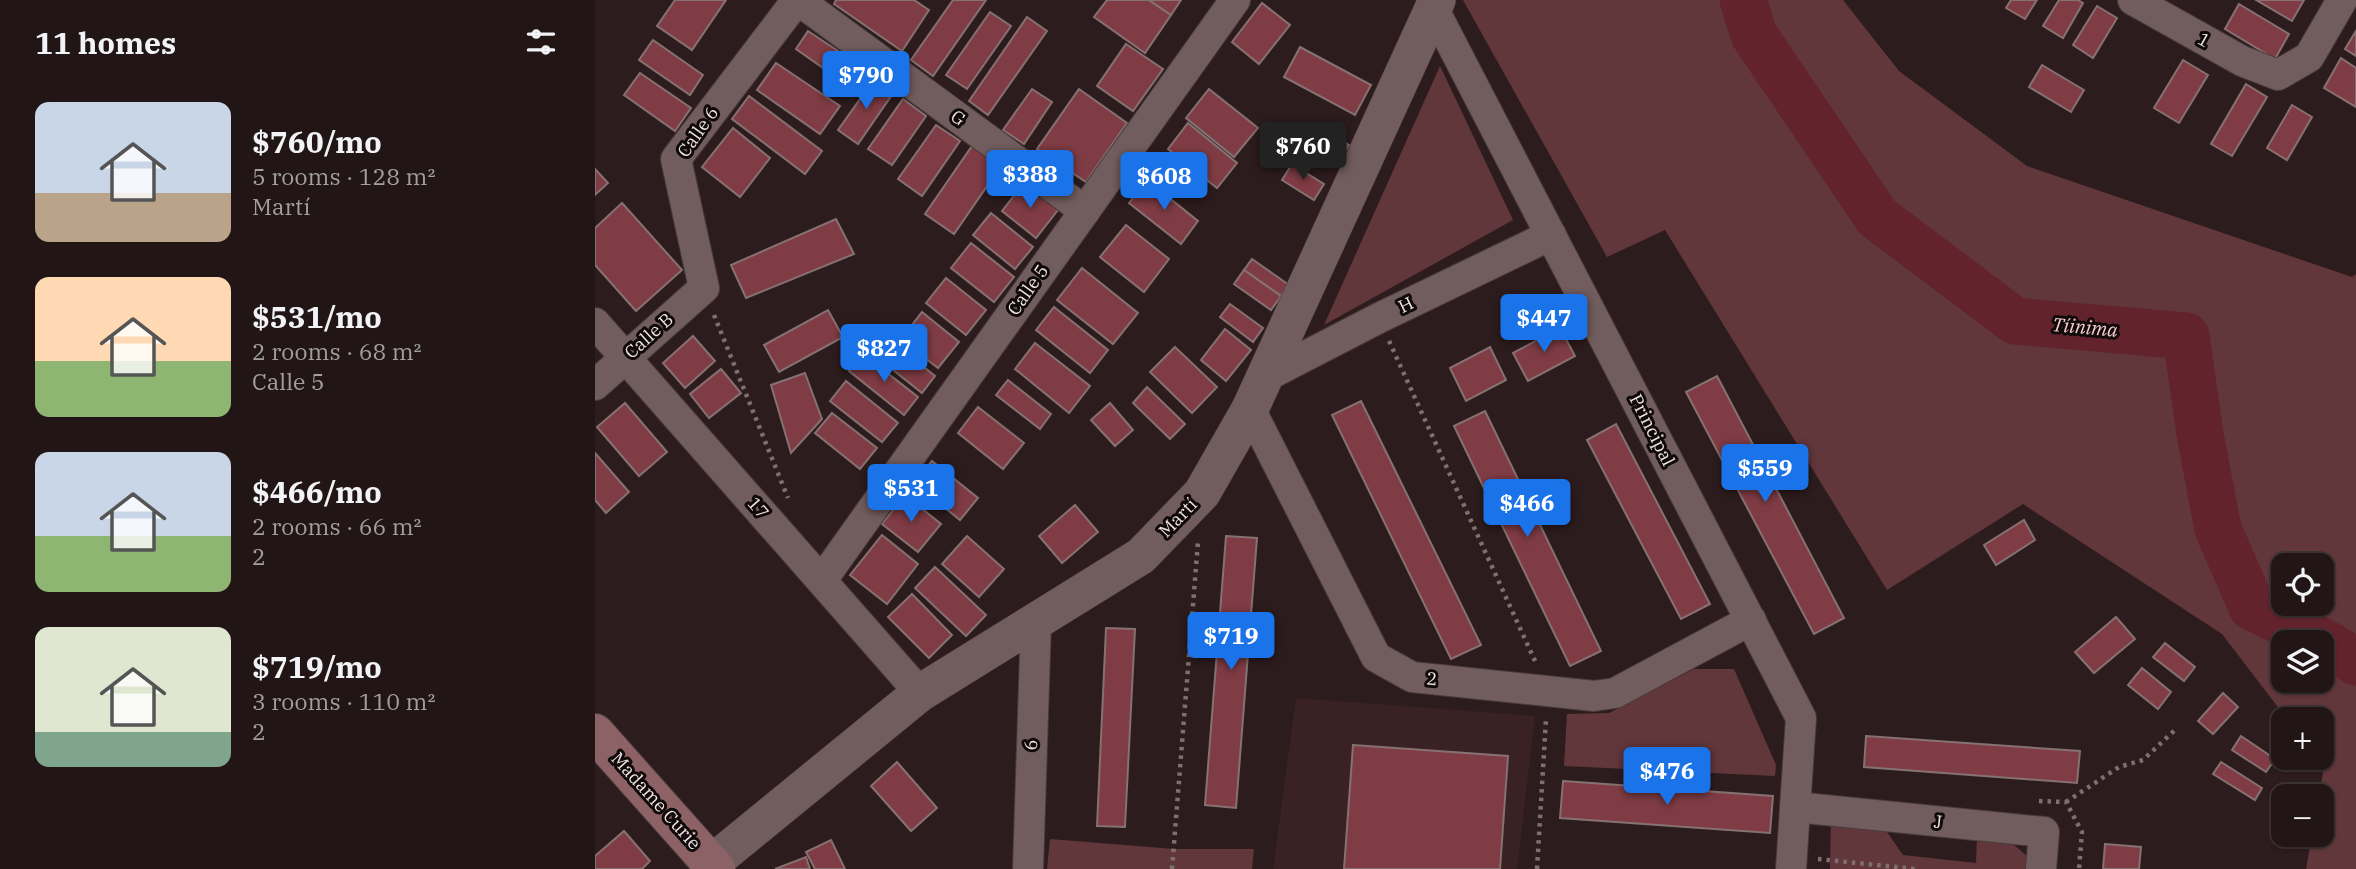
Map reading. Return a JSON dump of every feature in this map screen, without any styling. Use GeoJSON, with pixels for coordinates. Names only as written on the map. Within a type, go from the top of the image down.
{"type":"FeatureCollection","features":[{"type":"Feature","properties":{"kind":"main road","name":"Madame Curie"},"geometry":{"type":"LineString","coordinates":[[595,733],[711,867]]}},
{"type":"Feature","properties":{"kind":"street","name":"G"},"geometry":{"type":"LineString","coordinates":[[797,0],[1085,211]]}},
{"type":"Feature","properties":{"kind":"street","name":"Calle 6"},"geometry":{"type":"LineString","coordinates":[[704,288],[676,159],[797,0]]}},
{"type":"Feature","properties":{"kind":"street","name":"Calle 5"},"geometry":{"type":"LineString","coordinates":[[822,580],[1235,0]]}},
{"type":"Feature","properties":{"kind":"street","name":"1"},"geometry":{"type":"LineString","coordinates":[[2133,0],[2242,61],[2278,75],[2309,57],[2342,0]]}},
{"type":"Feature","properties":{"kind":"street","name":"Principal"},"geometry":{"type":"LineString","coordinates":[[1435,4],[1551,235],[1801,718],[1791,863]]}},
{"type":"Feature","properties":{"kind":"street","name":"Martí"},"geometry":{"type":"LineString","coordinates":[[711,867],[921,693],[1141,556],[1202,493],[1256,394],[1435,4]]}},
{"type":"Feature","properties":{"kind":"street","name":"H"},"geometry":{"type":"LineString","coordinates":[[1256,394],[1379,318],[1551,235]]}},
{"type":"Feature","properties":{"kind":"street","name":"Calle B"},"geometry":{"type":"LineString","coordinates":[[595,384],[704,288]]}},
{"type":"Feature","properties":{"kind":"street","name":"17"},"geometry":{"type":"LineString","coordinates":[[595,323],[921,693]]}},
{"type":"Feature","properties":{"kind":"street","name":"2"},"geometry":{"type":"LineString","coordinates":[[1256,394],[1376,657],[1412,677],[1594,696],[1615,693],[1751,620]]}},
{"type":"Feature","properties":{"kind":"street","name":"6"},"geometry":{"type":"LineString","coordinates":[[1028,869],[1036,622]]}},
{"type":"Feature","properties":{"kind":"street","name":"J"},"geometry":{"type":"LineString","coordinates":[[1795,807],[2044,832],[2041,869]]}},
{"type":"Feature","properties":{"kind":"path"},"geometry":{"type":"LineString","coordinates":[[704,288],[791,504]]}},
{"type":"Feature","properties":{"kind":"path"},"geometry":{"type":"LineString","coordinates":[[1379,318],[1548,690],[1537,869]]}},
{"type":"Feature","properties":{"kind":"path"},"geometry":{"type":"LineString","coordinates":[[1172,869],[1202,493]]}},
{"type":"Feature","properties":{"kind":"path"},"geometry":{"type":"LineString","coordinates":[[2066,802],[2119,767],[2143,760],[2176,729]]}},
{"type":"Feature","properties":{"kind":"path"},"geometry":{"type":"LineString","coordinates":[[1791,863],[1915,869]]}},
{"type":"Feature","properties":{"kind":"shaded area"},"geometry":{"type":"Polygon","coordinates":[[[1463,0],[1843,0],[1899,71],[2027,166],[2352,277],[2356,274],[2356,869],[2306,869],[2310,847],[2334,847],[2334,784],[2321,784],[2323,770],[2334,770],[2334,707],[2278,707],[2222,634],[2023,504],[1887,590],[1665,230],[1607,257],[1463,0]]]}},
{"type":"Feature","properties":{"kind":"shaded area"},"geometry":{"type":"Polygon","coordinates":[[[1440,66],[1513,220],[1324,325],[1440,66]]]}},
{"type":"Feature","properties":{"kind":"shaded area"},"geometry":{"type":"Polygon","coordinates":[[[1694,669],[1734,669],[1776,765],[1775,776],[1564,766],[1567,714],[1609,713],[1694,669]]]}},
{"type":"Feature","properties":{"kind":"shaded area"},"geometry":{"type":"Polygon","coordinates":[[[1296,698],[1535,716],[1517,869],[1273,869],[1296,698]]]}},
{"type":"Feature","properties":{"kind":"shaded area"},"geometry":{"type":"Polygon","coordinates":[[[1831,820],[1882,825],[1903,855],[1976,863],[1977,837],[2008,840],[2027,856],[2026,869],[1830,869],[1831,820]]]}},
{"type":"Feature","properties":{"kind":"shaded area"},"geometry":{"type":"Polygon","coordinates":[[[1050,839],[1174,849],[1254,849],[1252,869],[1047,869],[1050,839]]]}},
{"type":"Feature","properties":{"kind":"building"},"geometry":{"type":"Polygon","coordinates":[[[675,0],[726,0],[692,50],[657,26],[675,0]]]}},
{"type":"Feature","properties":{"kind":"building"},"geometry":{"type":"Polygon","coordinates":[[[836,0],[914,0],[929,10],[902,51],[834,4],[836,0]]]}},
{"type":"Feature","properties":{"kind":"building"},"geometry":{"type":"Polygon","coordinates":[[[953,0],[986,0],[933,76],[911,60],[953,0]]]}},
{"type":"Feature","properties":{"kind":"building"},"geometry":{"type":"Polygon","coordinates":[[[1107,0],[1149,0],[1171,15],[1145,53],[1094,17],[1107,0]]]}},
{"type":"Feature","properties":{"kind":"building"},"geometry":{"type":"Polygon","coordinates":[[[1149,0],[1181,0],[1171,15],[1149,0]]]}},
{"type":"Feature","properties":{"kind":"building"},"geometry":{"type":"Polygon","coordinates":[[[2011,0],[2037,0],[2025,19],[2006,8],[2011,0]]]}},
{"type":"Feature","properties":{"kind":"building"},"geometry":{"type":"Polygon","coordinates":[[[2059,0],[2078,0],[2083,3],[2063,38],[2043,26],[2059,0]]]}},
{"type":"Feature","properties":{"kind":"building"},"geometry":{"type":"Polygon","coordinates":[[[2256,0],[2304,0],[2292,21],[2256,0]]]}},
{"type":"Feature","properties":{"kind":"building"},"geometry":{"type":"Polygon","coordinates":[[[1262,3],[1290,25],[1259,64],[1232,42],[1262,3]]]}},
{"type":"Feature","properties":{"kind":"building"},"geometry":{"type":"Polygon","coordinates":[[[2239,4],[2289,34],[2275,59],[2225,29],[2239,4]]]}},
{"type":"Feature","properties":{"kind":"building"},"geometry":{"type":"Polygon","coordinates":[[[2097,6],[2117,18],[2093,58],[2073,45],[2097,6]]]}},
{"type":"Feature","properties":{"kind":"building"},"geometry":{"type":"Polygon","coordinates":[[[990,12],[1011,26],[967,89],[946,75],[990,12]]]}},
{"type":"Feature","properties":{"kind":"building"},"geometry":{"type":"Polygon","coordinates":[[[1027,17],[1047,31],[988,115],[969,101],[1027,17]]]}},
{"type":"Feature","properties":{"kind":"building"},"geometry":{"type":"Polygon","coordinates":[[[808,31],[856,63],[843,82],[796,49],[808,31]]]}},
{"type":"Feature","properties":{"kind":"building"},"geometry":{"type":"Polygon","coordinates":[[[2356,31],[2356,56],[2345,49],[2356,31]]]}},
{"type":"Feature","properties":{"kind":"building"},"geometry":{"type":"Polygon","coordinates":[[[653,40],[703,75],[690,95],[639,60],[653,40]]]}},
{"type":"Feature","properties":{"kind":"building"},"geometry":{"type":"Polygon","coordinates":[[[1126,44],[1163,69],[1133,111],[1097,86],[1126,44]]]}},
{"type":"Feature","properties":{"kind":"building"},"geometry":{"type":"Polygon","coordinates":[[[1300,47],[1371,85],[1355,115],[1284,77],[1300,47]]]}},
{"type":"Feature","properties":{"kind":"building"},"geometry":{"type":"Polygon","coordinates":[[[2341,58],[2356,68],[2356,107],[2324,88],[2341,58]]]}},
{"type":"Feature","properties":{"kind":"building"},"geometry":{"type":"Polygon","coordinates":[[[2183,60],[2208,75],[2179,123],[2154,108],[2183,60]]]}},
{"type":"Feature","properties":{"kind":"building"},"geometry":{"type":"Polygon","coordinates":[[[776,63],[840,106],[820,134],[757,90],[776,63]]]}},
{"type":"Feature","properties":{"kind":"building"},"geometry":{"type":"Polygon","coordinates":[[[2042,65],[2084,90],[2071,112],[2029,87],[2042,65]]]}},
{"type":"Feature","properties":{"kind":"building"},"geometry":{"type":"Polygon","coordinates":[[[640,73],[691,108],[675,131],[624,95],[640,73]]]}},
{"type":"Feature","properties":{"kind":"building"},"geometry":{"type":"Polygon","coordinates":[[[875,78],[894,92],[858,144],[838,130],[875,78]]]}},
{"type":"Feature","properties":{"kind":"building"},"geometry":{"type":"Polygon","coordinates":[[[2246,84],[2267,97],[2232,156],[2211,144],[2246,84]]]}},
{"type":"Feature","properties":{"kind":"building"},"geometry":{"type":"Polygon","coordinates":[[[1032,89],[1052,102],[1024,144],[1003,130],[1032,89]]]}},
{"type":"Feature","properties":{"kind":"building"},"geometry":{"type":"Polygon","coordinates":[[[1079,89],[1127,123],[1086,182],[1037,149],[1079,89]]]}},
{"type":"Feature","properties":{"kind":"building"},"geometry":{"type":"Polygon","coordinates":[[[1209,89],[1258,128],[1234,157],[1186,118],[1209,89]]]}},
{"type":"Feature","properties":{"kind":"building"},"geometry":{"type":"Polygon","coordinates":[[[749,96],[822,151],[805,174],[732,119],[749,96]]]}},
{"type":"Feature","properties":{"kind":"building"},"geometry":{"type":"Polygon","coordinates":[[[903,99],[926,116],[892,165],[868,149],[903,99]]]}},
{"type":"Feature","properties":{"kind":"building"},"geometry":{"type":"Polygon","coordinates":[[[2292,105],[2312,117],[2287,160],[2267,148],[2292,105]]]}},
{"type":"Feature","properties":{"kind":"building"},"geometry":{"type":"Polygon","coordinates":[[[1188,123],[1237,163],[1217,188],[1168,149],[1188,123]]]}},
{"type":"Feature","properties":{"kind":"building"},"geometry":{"type":"Polygon","coordinates":[[[936,125],[960,141],[922,196],[898,179],[936,125]]]}},
{"type":"Feature","properties":{"kind":"building"},"geometry":{"type":"Polygon","coordinates":[[[1317,125],[1349,145],[1335,167],[1303,147],[1317,125]]]}},
{"type":"Feature","properties":{"kind":"building"},"geometry":{"type":"Polygon","coordinates":[[[733,128],[770,158],[740,197],[702,167],[733,128]]]}},
{"type":"Feature","properties":{"kind":"building"},"geometry":{"type":"Polygon","coordinates":[[[972,146],[1001,166],[954,234],[925,214],[972,146]]]}},
{"type":"Feature","properties":{"kind":"building"},"geometry":{"type":"Polygon","coordinates":[[[1164,154],[1193,178],[1180,195],[1150,171],[1164,154]]]}},
{"type":"Feature","properties":{"kind":"building"},"geometry":{"type":"Polygon","coordinates":[[[1292,164],[1324,184],[1314,200],[1282,180],[1292,164]]]}},
{"type":"Feature","properties":{"kind":"building"},"geometry":{"type":"Polygon","coordinates":[[[595,169],[608,183],[595,195],[595,169]]]}},
{"type":"Feature","properties":{"kind":"building"},"geometry":{"type":"Polygon","coordinates":[[[1147,180],[1198,221],[1181,244],[1129,203],[1147,180]]]}},
{"type":"Feature","properties":{"kind":"building"},"geometry":{"type":"Polygon","coordinates":[[[1024,183],[1058,210],[1036,238],[1002,211],[1024,183]]]}},
{"type":"Feature","properties":{"kind":"building"},"geometry":{"type":"Polygon","coordinates":[[[622,203],[682,270],[636,311],[595,265],[595,228],[622,203]]]}},
{"type":"Feature","properties":{"kind":"building"},"geometry":{"type":"Polygon","coordinates":[[[991,213],[1033,247],[1015,269],[973,235],[991,213]]]}},
{"type":"Feature","properties":{"kind":"building"},"geometry":{"type":"Polygon","coordinates":[[[836,219],[854,254],[746,298],[731,265],[836,219]]]}},
{"type":"Feature","properties":{"kind":"building"},"geometry":{"type":"Polygon","coordinates":[[[1126,225],[1169,259],[1144,292],[1100,257],[1126,225]]]}},
{"type":"Feature","properties":{"kind":"building"},"geometry":{"type":"Polygon","coordinates":[[[971,243],[1014,277],[994,302],[951,268],[971,243]]]}},
{"type":"Feature","properties":{"kind":"building"},"geometry":{"type":"Polygon","coordinates":[[[1252,259],[1289,285],[1281,296],[1244,270],[1252,259]]]}},
{"type":"Feature","properties":{"kind":"building"},"geometry":{"type":"Polygon","coordinates":[[[1082,268],[1138,313],[1113,344],[1057,300],[1082,268]]]}},
{"type":"Feature","properties":{"kind":"building"},"geometry":{"type":"Polygon","coordinates":[[[1244,270],[1281,296],[1271,310],[1234,284],[1244,270]]]}},
{"type":"Feature","properties":{"kind":"building"},"geometry":{"type":"Polygon","coordinates":[[[946,278],[986,310],[966,335],[926,303],[946,278]]]}},
{"type":"Feature","properties":{"kind":"building"},"geometry":{"type":"Polygon","coordinates":[[[1230,304],[1263,328],[1253,342],[1220,317],[1230,304]]]}},
{"type":"Feature","properties":{"kind":"building"},"geometry":{"type":"Polygon","coordinates":[[[1054,307],[1108,350],[1090,373],[1036,330],[1054,307]]]}},
{"type":"Feature","properties":{"kind":"building"},"geometry":{"type":"Polygon","coordinates":[[[828,310],[843,337],[779,372],[764,345],[828,310]]]}},
{"type":"Feature","properties":{"kind":"building"},"geometry":{"type":"Polygon","coordinates":[[[922,312],[959,342],[938,368],[901,339],[922,312]]]}},
{"type":"Feature","properties":{"kind":"building"},"geometry":{"type":"Polygon","coordinates":[[[871,325],[935,376],[922,393],[858,342],[871,325]]]}},
{"type":"Feature","properties":{"kind":"building"},"geometry":{"type":"Polygon","coordinates":[[[1560,328],[1575,356],[1528,381],[1513,353],[1560,328]]]}},
{"type":"Feature","properties":{"kind":"building"},"geometry":{"type":"Polygon","coordinates":[[[1225,329],[1251,350],[1226,381],[1201,360],[1225,329]]]}},
{"type":"Feature","properties":{"kind":"building"},"geometry":{"type":"Polygon","coordinates":[[[693,336],[715,361],[685,388],[663,363],[693,336]]]}},
{"type":"Feature","properties":{"kind":"building"},"geometry":{"type":"Polygon","coordinates":[[[1035,343],[1090,386],[1069,413],[1015,369],[1035,343]]]}},
{"type":"Feature","properties":{"kind":"building"},"geometry":{"type":"Polygon","coordinates":[[[1175,347],[1217,387],[1192,413],[1150,372],[1175,347]]]}},
{"type":"Feature","properties":{"kind":"building"},"geometry":{"type":"Polygon","coordinates":[[[1490,347],[1506,380],[1466,401],[1450,368],[1490,347]]]}},
{"type":"Feature","properties":{"kind":"building"},"geometry":{"type":"Polygon","coordinates":[[[863,354],[918,397],[904,415],[849,371],[863,354]]]}},
{"type":"Feature","properties":{"kind":"building"},"geometry":{"type":"Polygon","coordinates":[[[721,369],[741,393],[709,418],[690,394],[721,369]]]}},
{"type":"Feature","properties":{"kind":"building"},"geometry":{"type":"Polygon","coordinates":[[[805,373],[822,419],[791,453],[771,385],[805,373]]]}},
{"type":"Feature","properties":{"kind":"building"},"geometry":{"type":"Polygon","coordinates":[[[1717,376],[1844,618],[1814,634],[1686,392],[1717,376]]]}},
{"type":"Feature","properties":{"kind":"building"},"geometry":{"type":"Polygon","coordinates":[[[1008,380],[1051,414],[1040,429],[996,395],[1008,380]]]}},
{"type":"Feature","properties":{"kind":"building"},"geometry":{"type":"Polygon","coordinates":[[[846,381],[898,423],[882,442],[830,401],[846,381]]]}},
{"type":"Feature","properties":{"kind":"building"},"geometry":{"type":"Polygon","coordinates":[[[1147,387],[1185,424],[1170,439],[1133,403],[1147,387]]]}},
{"type":"Feature","properties":{"kind":"building"},"geometry":{"type":"Polygon","coordinates":[[[1361,401],[1481,645],[1451,659],[1332,415],[1361,401]]]}},
{"type":"Feature","properties":{"kind":"building"},"geometry":{"type":"Polygon","coordinates":[[[625,403],[667,452],[639,476],[597,427],[625,403]]]}},
{"type":"Feature","properties":{"kind":"building"},"geometry":{"type":"Polygon","coordinates":[[[1110,403],[1133,430],[1115,446],[1091,420],[1110,403]]]}},
{"type":"Feature","properties":{"kind":"building"},"geometry":{"type":"Polygon","coordinates":[[[978,407],[1024,443],[1003,469],[958,433],[978,407]]]}},
{"type":"Feature","properties":{"kind":"building"},"geometry":{"type":"Polygon","coordinates":[[[1485,411],[1601,651],[1570,666],[1454,426],[1485,411]]]}},
{"type":"Feature","properties":{"kind":"building"},"geometry":{"type":"Polygon","coordinates":[[[832,413],[877,448],[860,469],[815,433],[832,413]]]}},
{"type":"Feature","properties":{"kind":"building"},"geometry":{"type":"Polygon","coordinates":[[[1616,424],[1710,604],[1681,619],[1587,440],[1616,424]]]}},
{"type":"Feature","properties":{"kind":"building"},"geometry":{"type":"Polygon","coordinates":[[[595,453],[629,492],[606,513],[595,500],[595,453]]]}},
{"type":"Feature","properties":{"kind":"building"},"geometry":{"type":"Polygon","coordinates":[[[932,461],[978,498],[960,520],[914,483],[932,461]]]}},
{"type":"Feature","properties":{"kind":"building"},"geometry":{"type":"Polygon","coordinates":[[[905,495],[941,524],[918,552],[882,524],[905,495]]]}},
{"type":"Feature","properties":{"kind":"building"},"geometry":{"type":"Polygon","coordinates":[[[1075,505],[1098,532],[1062,563],[1039,536],[1075,505]]]}},
{"type":"Feature","properties":{"kind":"building"},"geometry":{"type":"Polygon","coordinates":[[[2024,520],[2035,540],[1996,565],[1984,545],[2024,520]]]}},
{"type":"Feature","properties":{"kind":"building"},"geometry":{"type":"Polygon","coordinates":[[[882,535],[918,564],[887,604],[850,575],[882,535]]]}},
{"type":"Feature","properties":{"kind":"building"},"geometry":{"type":"Polygon","coordinates":[[[967,536],[1004,569],[979,597],[942,564],[967,536]]]}},
{"type":"Feature","properties":{"kind":"building"},"geometry":{"type":"Polygon","coordinates":[[[1226,536],[1257,538],[1236,808],[1205,805],[1226,536]]]}},
{"type":"Feature","properties":{"kind":"building"},"geometry":{"type":"Polygon","coordinates":[[[935,567],[986,615],[966,636],[915,588],[935,567]]]}},
{"type":"Feature","properties":{"kind":"building"},"geometry":{"type":"Polygon","coordinates":[[[912,594],[952,635],[929,658],[888,617],[912,594]]]}},
{"type":"Feature","properties":{"kind":"building"},"geometry":{"type":"Polygon","coordinates":[[[2116,617],[2135,639],[2094,673],[2075,652],[2116,617]]]}},
{"type":"Feature","properties":{"kind":"building"},"geometry":{"type":"Polygon","coordinates":[[[1106,628],[1135,629],[1125,827],[1097,826],[1106,628]]]}},
{"type":"Feature","properties":{"kind":"building"},"geometry":{"type":"Polygon","coordinates":[[[2165,643],[2195,667],[2184,681],[2153,657],[2165,643]]]}},
{"type":"Feature","properties":{"kind":"building"},"geometry":{"type":"Polygon","coordinates":[[[2142,668],[2171,692],[2158,709],[2128,685],[2142,668]]]}},
{"type":"Feature","properties":{"kind":"building"},"geometry":{"type":"Polygon","coordinates":[[[2223,693],[2238,707],[2213,734],[2198,721],[2223,693]]]}},
{"type":"Feature","properties":{"kind":"building"},"geometry":{"type":"Polygon","coordinates":[[[1866,736],[2080,751],[2077,783],[1864,767],[1866,736]]]}},
{"type":"Feature","properties":{"kind":"building"},"geometry":{"type":"Polygon","coordinates":[[[2241,736],[2271,756],[2271,765],[2266,772],[2232,750],[2241,736]]]}},
{"type":"Feature","properties":{"kind":"building"},"geometry":{"type":"Polygon","coordinates":[[[1353,745],[1508,756],[1500,869],[1344,869],[1353,745]]]}},
{"type":"Feature","properties":{"kind":"building"},"geometry":{"type":"Polygon","coordinates":[[[897,762],[937,808],[911,831],[871,786],[897,762]]]}},
{"type":"Feature","properties":{"kind":"building"},"geometry":{"type":"Polygon","coordinates":[[[2221,762],[2262,788],[2255,800],[2213,774],[2221,762]]]}},
{"type":"Feature","properties":{"kind":"building"},"geometry":{"type":"Polygon","coordinates":[[[1563,781],[1773,796],[1770,833],[1560,818],[1563,781]]]}},
{"type":"Feature","properties":{"kind":"building"},"geometry":{"type":"Polygon","coordinates":[[[624,831],[650,861],[642,869],[595,869],[595,856],[624,831]]]}},
{"type":"Feature","properties":{"kind":"building"},"geometry":{"type":"Polygon","coordinates":[[[831,840],[845,869],[815,869],[806,852],[831,840]]]}},
{"type":"Feature","properties":{"kind":"building"},"geometry":{"type":"Polygon","coordinates":[[[2105,844],[2141,847],[2139,869],[2103,869],[2105,844]]]}},
{"type":"Feature","properties":{"kind":"building"},"geometry":{"type":"Polygon","coordinates":[[[806,857],[810,869],[775,869],[806,857]]]}},
{"type":"Feature","properties":{"kind":"waterway","name":"Tíinima"},"geometry":{"type":"LineString","coordinates":[[1743,0],[1754,35],[1877,217],[2015,321],[2186,336],[2200,434],[2218,529],[2252,607],[2331,646],[2356,662]]}}]}
